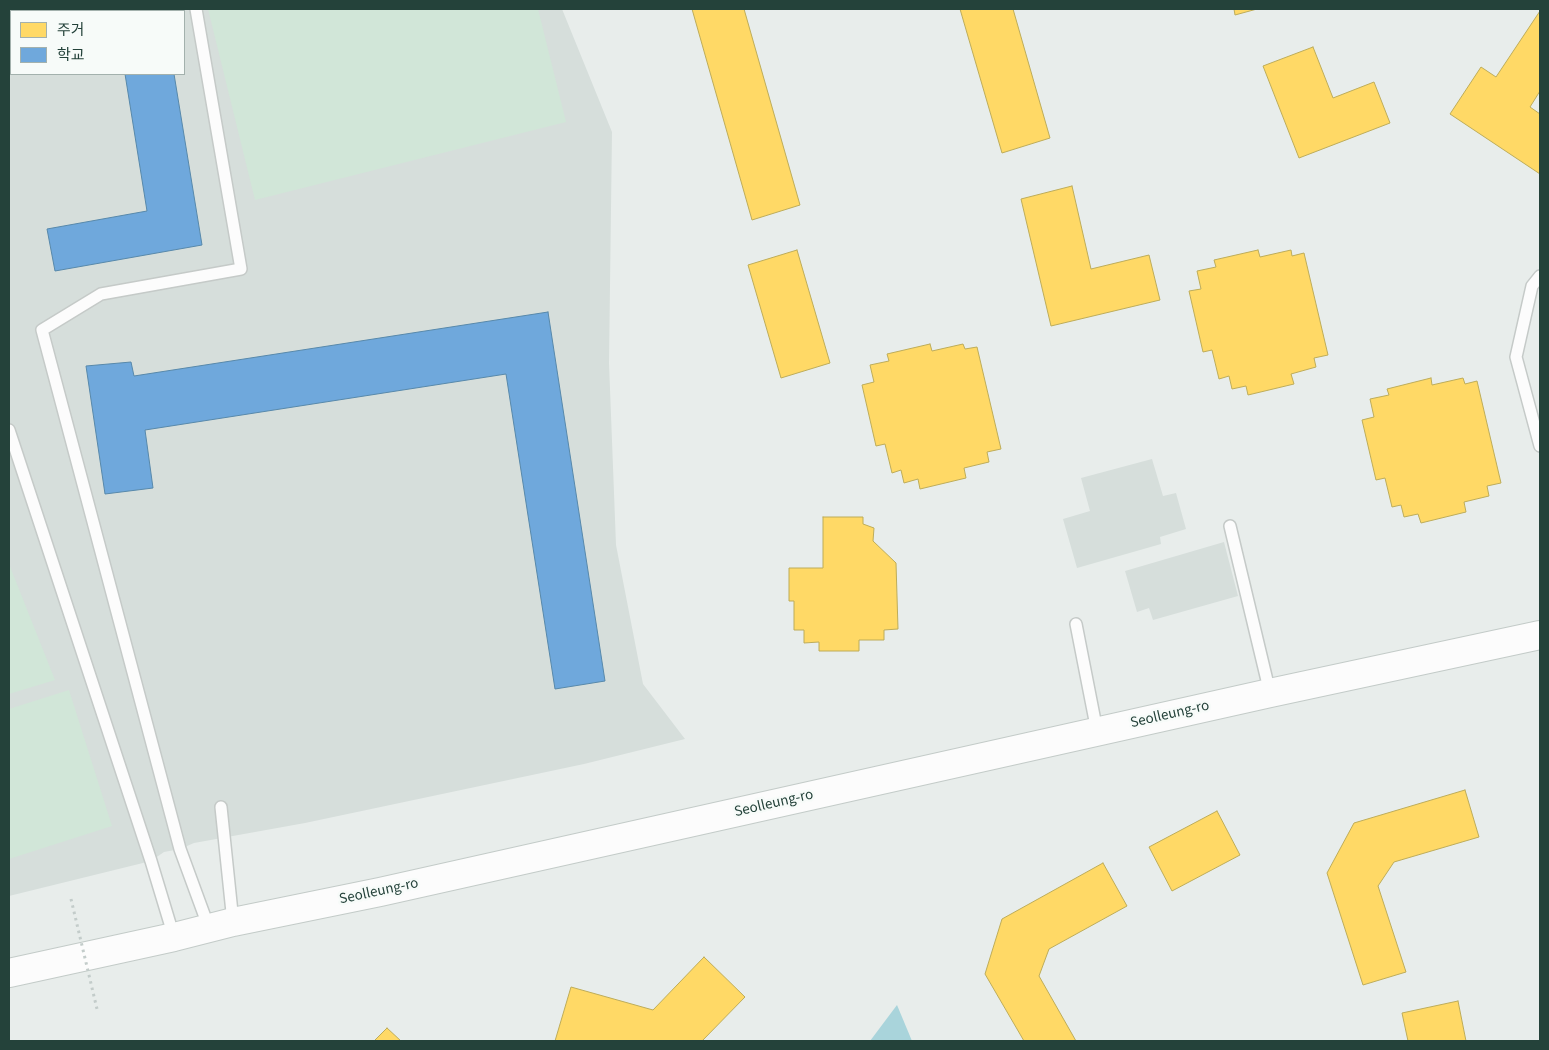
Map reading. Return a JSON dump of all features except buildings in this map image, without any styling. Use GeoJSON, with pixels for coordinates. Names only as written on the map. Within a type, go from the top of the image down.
{"type":"FeatureCollection","features":[{"type":"Feature","properties":{"kind":"main road","name":"Seolleung-ro"},"geometry":{"type":"LineString","coordinates":[[9,973],[1540,634]]}},
{"type":"Feature","properties":{"kind":"lane"},"geometry":{"type":"LineString","coordinates":[[196,9],[240,269],[102,294],[42,330],[180,849],[221,925]]}},
{"type":"Feature","properties":{"kind":"lane"},"geometry":{"type":"LineString","coordinates":[[1540,276],[1532,286],[1516,357],[1540,446]]}},
{"type":"Feature","properties":{"kind":"lane"},"geometry":{"type":"LineString","coordinates":[[9,430],[174,936]]}},
{"type":"Feature","properties":{"kind":"lane"},"geometry":{"type":"LineString","coordinates":[[1230,526],[1270,693]]}},
{"type":"Feature","properties":{"kind":"lane"},"geometry":{"type":"LineString","coordinates":[[1076,624],[1097,732]]}},
{"type":"Feature","properties":{"kind":"lane"},"geometry":{"type":"LineString","coordinates":[[221,807],[221,925]]}},
{"type":"Feature","properties":{"kind":"path"},"geometry":{"type":"LineString","coordinates":[[71,899],[97,1009]]}},
{"type":"Feature","properties":{"kind":"shaded area"},"geometry":{"type":"Polygon","coordinates":[[[9,9],[562,9],[612,132],[609,363],[616,545],[643,684],[685,739],[584,764],[305,823],[194,843],[180,849],[164,852],[151,861],[9,896],[9,9]]]}},
{"type":"Feature","properties":{"kind":"shaded area"},"geometry":{"type":"Polygon","coordinates":[[[1152,459],[1163,496],[1176,493],[1186,529],[1160,537],[1161,544],[1077,568],[1063,519],[1090,511],[1081,478],[1152,459]]]}},
{"type":"Feature","properties":{"kind":"shaded area"},"geometry":{"type":"Polygon","coordinates":[[[1224,542],[1238,596],[1153,620],[1149,608],[1137,612],[1125,571],[1224,542]]]}},
{"type":"Feature","properties":{"kind":"green space"},"geometry":{"type":"Polygon","coordinates":[[[208,9],[538,9],[566,122],[255,200],[208,9]]]}},
{"type":"Feature","properties":{"kind":"green space"},"geometry":{"type":"Polygon","coordinates":[[[9,564],[55,680],[9,694],[9,564]]]}},
{"type":"Feature","properties":{"kind":"green space"},"geometry":{"type":"Polygon","coordinates":[[[69,690],[112,826],[9,859],[9,709],[69,690]]]}},
{"type":"Feature","properties":{"kind":"water"},"geometry":{"type":"Polygon","coordinates":[[[897,1005],[912,1041],[870,1041],[897,1005]]]}}]}
